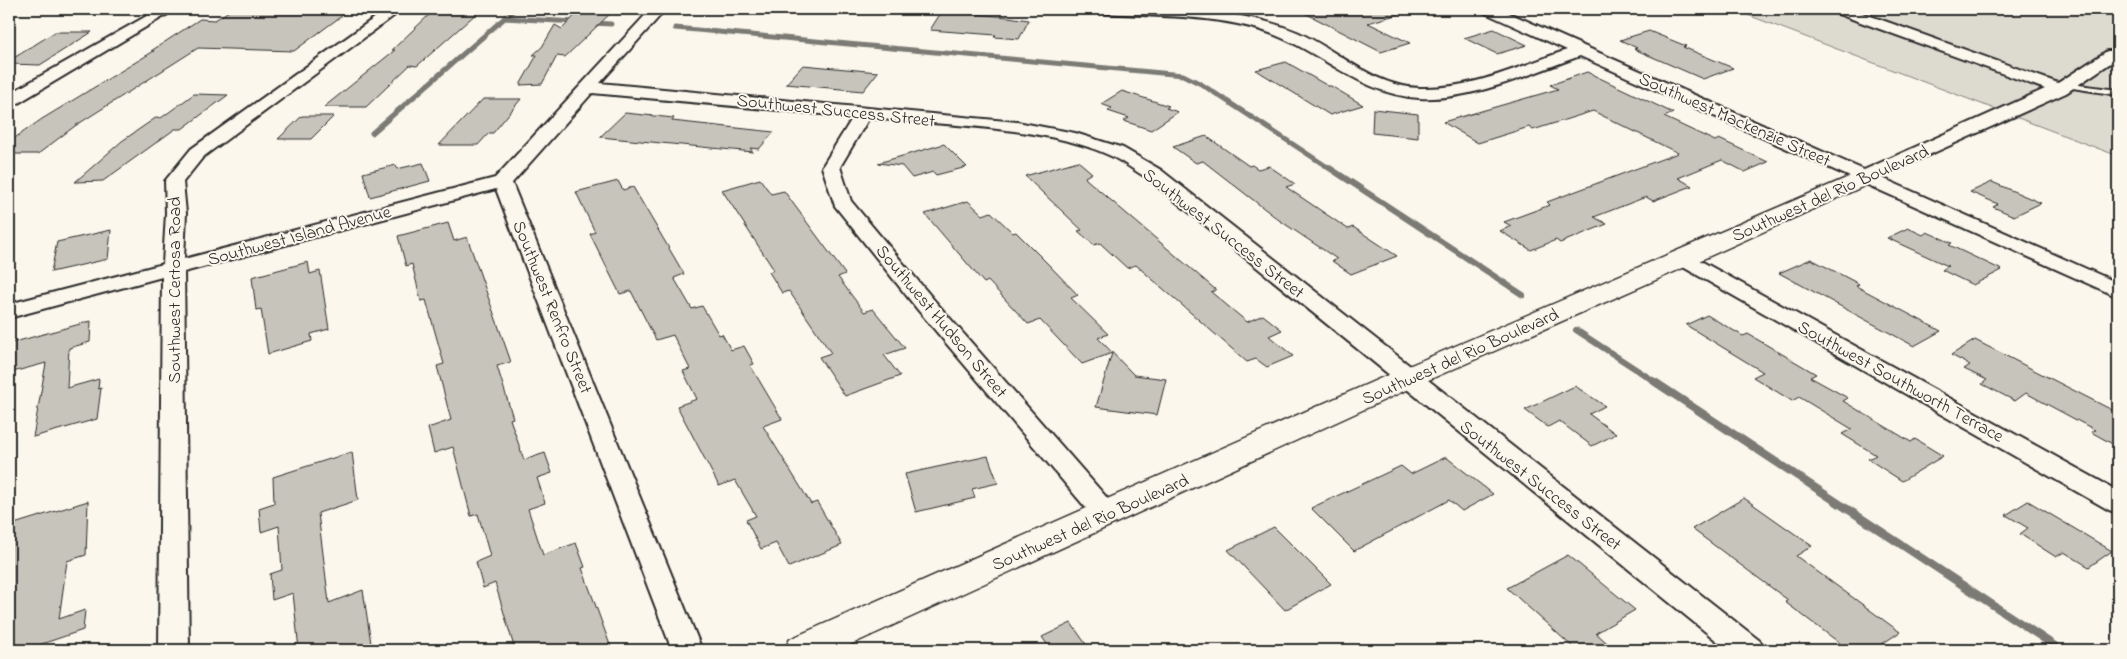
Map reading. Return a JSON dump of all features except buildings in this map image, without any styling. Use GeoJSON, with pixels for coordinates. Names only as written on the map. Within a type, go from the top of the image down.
{"type":"FeatureCollection","features":[{"type":"Feature","properties":{"kind":"street"},"geometry":{"type":"LineString","coordinates":[[9,101],[169,9]]}},
{"type":"Feature","properties":{"kind":"street","name":"Southwest Certosa Road"},"geometry":{"type":"LineString","coordinates":[[174,650],[173,268],[176,213],[174,181],[197,153],[396,9]]}},
{"type":"Feature","properties":{"kind":"street"},"geometry":{"type":"LineString","coordinates":[[502,182],[586,87],[659,9]]}},
{"type":"Feature","properties":{"kind":"street"},"geometry":{"type":"LineString","coordinates":[[1105,9],[1239,20],[1291,36],[1353,72],[1400,91],[1445,92],[1488,81],[1579,51]]}},
{"type":"Feature","properties":{"kind":"street","name":"Southwest Mackenzie Street"},"geometry":{"type":"LineString","coordinates":[[1488,9],[2118,292]]}},
{"type":"Feature","properties":{"kind":"street"},"geometry":{"type":"LineString","coordinates":[[1838,9],[2063,87]]}},
{"type":"Feature","properties":{"kind":"street","name":"Southwest del Rio Boulevard"},"geometry":{"type":"LineString","coordinates":[[802,650],[1407,378],[1684,259],[2063,87],[2113,54]]}},
{"type":"Feature","properties":{"kind":"street","name":"Southwest Success Street"},"geometry":{"type":"LineString","coordinates":[[586,87],[1017,127],[1075,138],[1117,152],[1154,174],[1744,649]]}},
{"type":"Feature","properties":{"kind":"street","name":"Southwest Hudson Street"},"geometry":{"type":"LineString","coordinates":[[863,114],[831,167],[842,202],[926,305],[1107,514]]}},
{"type":"Feature","properties":{"kind":"street","name":"Southwest Island Avenue"},"geometry":{"type":"LineString","coordinates":[[9,311],[502,182]]}},
{"type":"Feature","properties":{"kind":"street","name":"Southwest Renfro Street"},"geometry":{"type":"LineString","coordinates":[[502,182],[526,238],[687,650]]}},
{"type":"Feature","properties":{"kind":"street","name":"Southwest Southworth Terrace"},"geometry":{"type":"LineString","coordinates":[[1684,259],[2118,503]]}},
{"type":"Feature","properties":{"kind":"lane"},"geometry":{"type":"LineString","coordinates":[[2063,87],[2118,93]]}},
{"type":"Feature","properties":{"kind":"shaded area"},"geometry":{"type":"Polygon","coordinates":[[[1732,9],[2118,9],[2118,156],[1732,9]]]}},
{"type":"Feature","properties":{"kind":"waterway"},"geometry":{"type":"LineString","coordinates":[[505,18],[515,9]]}},
{"type":"Feature","properties":{"kind":"waterway"},"geometry":{"type":"LineString","coordinates":[[372,133],[505,18]]}},
{"type":"Feature","properties":{"kind":"waterway"},"geometry":{"type":"LineString","coordinates":[[505,18],[576,22]]}},
{"type":"Feature","properties":{"kind":"waterway"},"geometry":{"type":"LineString","coordinates":[[592,23],[611,24]]}},
{"type":"Feature","properties":{"kind":"waterway"},"geometry":{"type":"LineString","coordinates":[[675,28],[1183,75],[1201,84],[1329,168]]}},
{"type":"Feature","properties":{"kind":"waterway"},"geometry":{"type":"LineString","coordinates":[[1328,167],[1523,295]]}},
{"type":"Feature","properties":{"kind":"waterway"},"geometry":{"type":"LineString","coordinates":[[1576,330],[1657,383]]}},
{"type":"Feature","properties":{"kind":"waterway"},"geometry":{"type":"LineString","coordinates":[[1655,382],[2061,650]]}}]}
